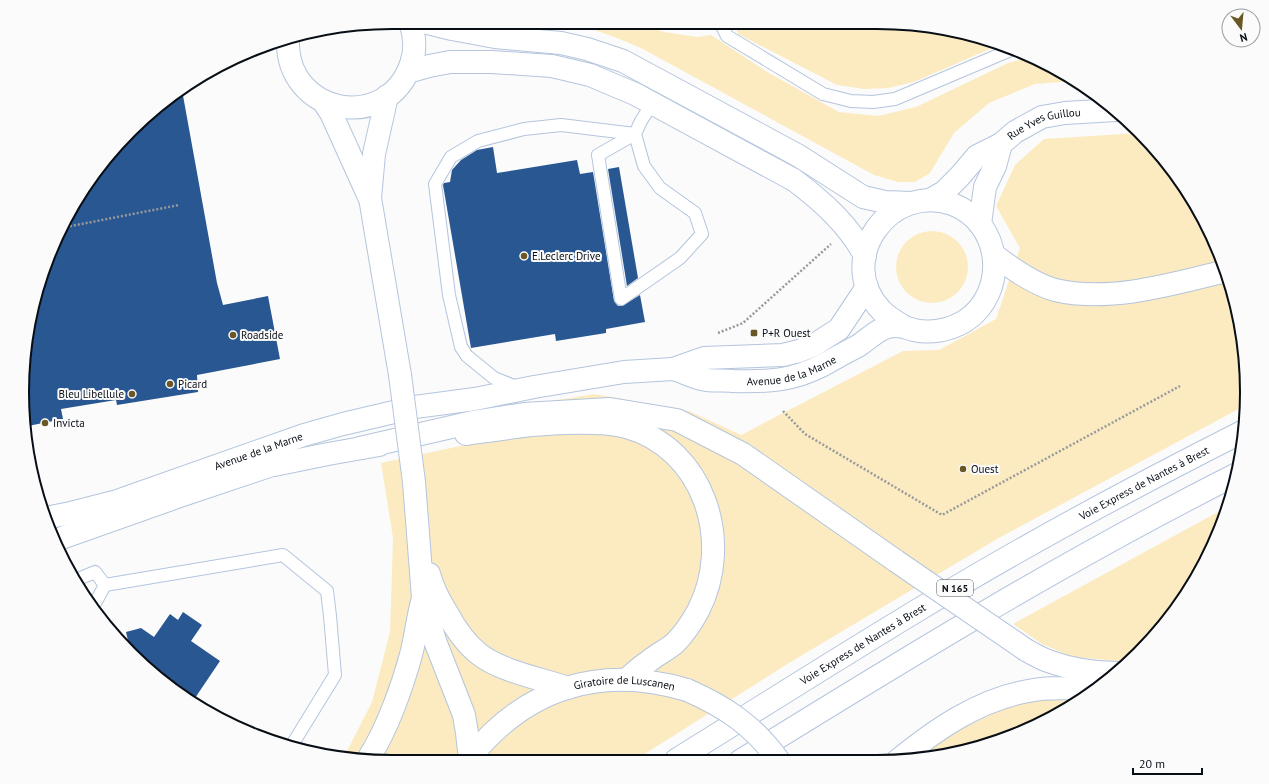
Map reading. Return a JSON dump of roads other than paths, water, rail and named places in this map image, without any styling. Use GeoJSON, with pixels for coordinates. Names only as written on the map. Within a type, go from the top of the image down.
{"type":"FeatureCollection","features":[{"type":"Feature","properties":{"kind":"main road"},"geometry":{"type":"LineString","coordinates":[[288,44],[291,66],[298,80],[309,92],[323,101],[339,107],[356,108],[372,104],[396,90],[408,72],[413,58],[415,43],[413,29]]}},
{"type":"Feature","properties":{"kind":"main road"},"geometry":{"type":"LineString","coordinates":[[452,29],[495,37],[561,43],[587,49],[622,61],[799,156],[862,196],[885,202],[920,202],[952,204],[963,209],[980,224],[991,244],[994,254],[994,280],[983,304],[974,314],[953,327],[940,330],[915,330],[903,326],[891,319],[881,310],[873,299],[867,287],[865,277],[864,256],[868,242],[875,229],[885,218],[897,209],[920,202]]}},
{"type":"Feature","properties":{"kind":"main road"},"geometry":{"type":"LineString","coordinates":[[408,72],[450,62],[492,62],[552,66],[590,75],[635,94],[794,180],[813,194],[844,224],[859,245],[864,256]]}},
{"type":"Feature","properties":{"kind":"main road"},"geometry":{"type":"LineString","coordinates":[[372,754],[389,718],[403,680],[412,651],[422,598],[419,536],[414,482],[400,375],[370,198],[374,154],[387,96]]}},
{"type":"Feature","properties":{"kind":"main road"},"geometry":{"type":"LineString","coordinates":[[323,101],[331,113],[370,198]]}},
{"type":"Feature","properties":{"kind":"main road","name":"Rue Yves Guillou"},"geometry":{"type":"LineString","coordinates":[[920,202],[944,192],[978,156],[1001,144],[1015,132],[1042,118],[1065,113],[1106,111]]}},
{"type":"Feature","properties":{"kind":"main road","name":"Rue Yves Guillou"},"geometry":{"type":"LineString","coordinates":[[980,224],[985,187],[995,166],[1001,144]]}},
{"type":"Feature","properties":{"kind":"main road"},"geometry":{"type":"LineString","coordinates":[[994,254],[1023,276],[1054,290],[1092,295],[1130,292],[1220,272]]}},
{"type":"Feature","properties":{"kind":"main road","name":"Avenue de la Marne"},"geometry":{"type":"LineString","coordinates":[[51,517],[114,502],[267,447],[343,424],[416,407],[476,399],[522,389],[624,372],[673,369],[704,358],[783,355],[799,351],[814,345],[839,329],[867,287]]}},
{"type":"Feature","properties":{"kind":"main road","name":"Avenue de la Marne"},"geometry":{"type":"LineString","coordinates":[[673,369],[706,380],[775,381],[792,377],[822,365],[857,346],[885,328],[903,326]]}},
{"type":"Feature","properties":{"kind":"main road","name":"Avenue de la Marne"},"geometry":{"type":"LineString","coordinates":[[60,539],[180,496],[274,466],[348,435],[417,417],[476,399]]}},
{"type":"Feature","properties":{"kind":"main road"},"geometry":{"type":"LineString","coordinates":[[274,466],[473,422],[524,414],[610,408],[677,420],[743,454],[1026,650],[1048,661],[1073,668],[1106,673]]}},
{"type":"Feature","properties":{"kind":"main road"},"geometry":{"type":"LineString","coordinates":[[360,448],[525,426],[573,422],[602,423],[642,431],[657,439],[670,450],[686,467],[698,486],[707,507],[713,533],[714,548],[711,570],[707,588],[698,611],[688,627],[674,643],[627,679]]}},
{"type":"Feature","properties":{"kind":"main road","name":"Voie Express de Nantes à Brest"},"geometry":{"type":"LineString","coordinates":[[684,755],[923,607],[985,571],[1119,496],[1237,434]]}},
{"type":"Feature","properties":{"kind":"main road"},"geometry":{"type":"LineString","coordinates":[[748,755],[936,640],[1050,574],[1152,518],[1230,478]]}},
{"type":"Feature","properties":{"kind":"main road"},"geometry":{"type":"LineString","coordinates":[[419,536],[432,588],[453,624],[465,640],[480,655],[500,666],[520,674],[544,679],[568,688]]}},
{"type":"Feature","properties":{"kind":"main road"},"geometry":{"type":"LineString","coordinates":[[422,598],[436,641],[464,715],[469,755]]}},
{"type":"Feature","properties":{"kind":"main road","name":"Giratoire de Luscanen"},"geometry":{"type":"LineString","coordinates":[[473,755],[500,725],[532,703],[550,694],[587,683],[627,679],[668,684],[687,690],[712,701],[740,719],[760,738],[774,755]]}},
{"type":"Feature","properties":{"kind":"main road"},"geometry":{"type":"LineString","coordinates":[[906,754],[936,731],[970,711],[997,699],[1028,691],[1051,688],[1086,689]]}},
{"type":"Feature","properties":{"kind":"lane"},"geometry":{"type":"LineString","coordinates":[[724,29],[727,36],[823,94],[851,101],[873,102],[895,99],[1005,52]]}},
{"type":"Feature","properties":{"kind":"lane"},"geometry":{"type":"LineString","coordinates":[[635,134],[644,166],[660,188],[695,212],[702,234],[680,258],[621,299],[598,155],[635,134],[652,104]]}},
{"type":"Feature","properties":{"kind":"lane"},"geometry":{"type":"LineString","coordinates":[[522,389],[494,378],[467,356],[460,347],[449,295],[435,184],[451,157],[478,140],[524,129],[561,125],[635,134]]}},
{"type":"Feature","properties":{"kind":"lane"},"geometry":{"type":"LineString","coordinates":[[106,585],[283,555],[327,591],[335,675],[294,742]]}},
{"type":"Feature","properties":{"kind":"lane"},"geometry":{"type":"LineString","coordinates":[[80,578],[95,572],[106,585]]}},
{"type":"Feature","properties":{"kind":"lane"},"geometry":{"type":"LineString","coordinates":[[96,603],[106,585]]}},
{"type":"Feature","properties":{"kind":"place","name":"E.Leclerc Drive"},"geometry":{"type":"Point","coordinates":[524,256]}},
{"type":"Feature","properties":{"kind":"place","name":"P+R Ouest"},"geometry":{"type":"Point","coordinates":[754,333]}},
{"type":"Feature","properties":{"kind":"place","name":"Roadside"},"geometry":{"type":"Point","coordinates":[233,335]}},
{"type":"Feature","properties":{"kind":"place","name":"Picard"},"geometry":{"type":"Point","coordinates":[170,384]}},
{"type":"Feature","properties":{"kind":"place","name":"Bleu Libellule"},"geometry":{"type":"Point","coordinates":[132,394]}},
{"type":"Feature","properties":{"kind":"place","name":"Invicta"},"geometry":{"type":"Point","coordinates":[45,423]}},
{"type":"Feature","properties":{"kind":"place","name":"Ouest"},"geometry":{"type":"Point","coordinates":[963,469]}}]}
